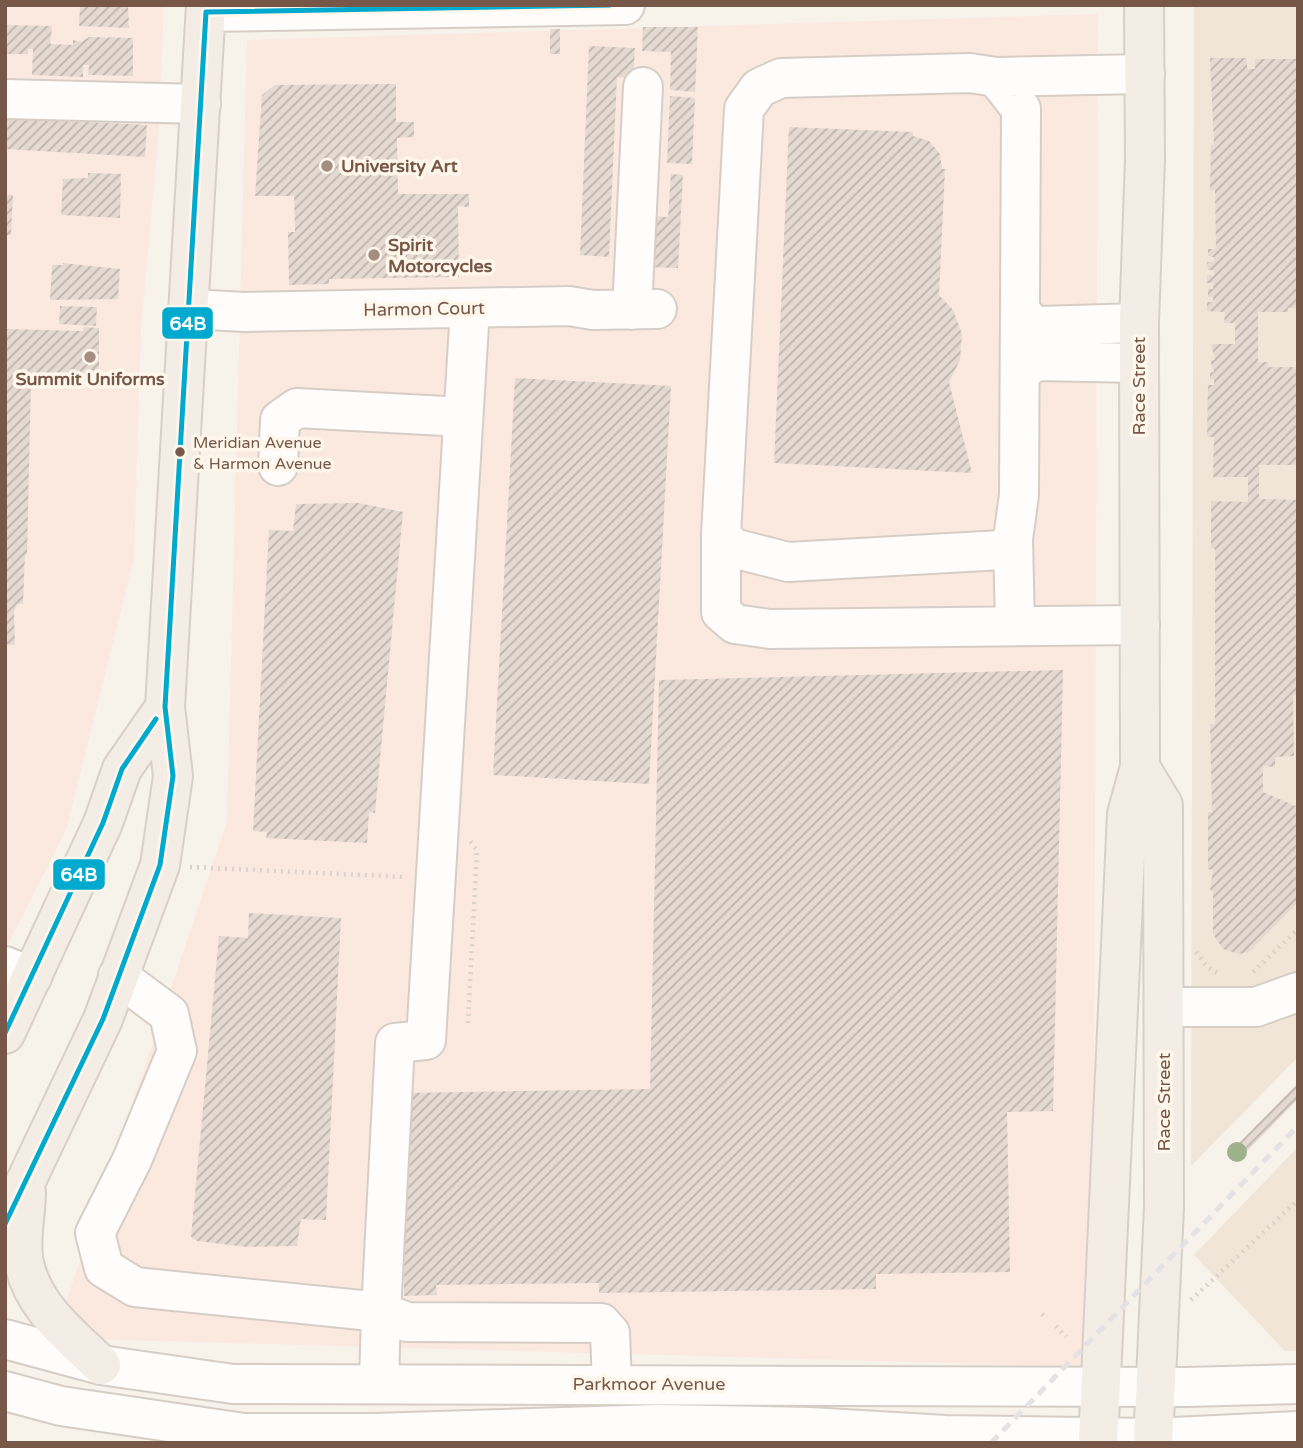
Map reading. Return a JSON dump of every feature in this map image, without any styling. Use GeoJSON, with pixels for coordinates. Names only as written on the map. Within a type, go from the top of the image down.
{"type":"FeatureCollection","features":[{"type":"Feature","properties":{"kind":"main road","name":"Race Street"},"geometry":{"type":"LineString","coordinates":[[1098,1440],[1127,814],[1140,767],[1139,323],[1144,5]]}},
{"type":"Feature","properties":{"kind":"main road"},"geometry":{"type":"LineString","coordinates":[[5,1224],[103,1018],[160,865],[173,776],[165,706],[206,9]]}},
{"type":"Feature","properties":{"kind":"main road"},"geometry":{"type":"LineString","coordinates":[[5,1034],[19,972],[103,823],[122,769],[165,706]]}},
{"type":"Feature","properties":{"kind":"main road","name":"Race Street"},"geometry":{"type":"LineString","coordinates":[[1140,767],[1163,805],[1164,1207],[1153,1440]]}},
{"type":"Feature","properties":{"kind":"main road"},"geometry":{"type":"LineString","coordinates":[[1124,870],[1138,926],[1141,992],[1148,1000],[1165,1007]]}},
{"type":"Feature","properties":{"kind":"main road"},"geometry":{"type":"LineString","coordinates":[[27,1179],[23,1261],[34,1293],[46,1311],[101,1365]]}},
{"type":"Feature","properties":{"kind":"street"},"geometry":{"type":"LineString","coordinates":[[206,9],[625,5]]}},
{"type":"Feature","properties":{"kind":"street"},"geometry":{"type":"LineString","coordinates":[[1140,625],[770,629],[735,624],[721,612],[721,535],[744,109],[759,88],[781,78],[1145,74]]}},
{"type":"Feature","properties":{"kind":"street"},"geometry":{"type":"LineString","coordinates":[[996,77],[1021,109],[1019,495],[1013,539],[1015,625]]}},
{"type":"Feature","properties":{"kind":"street","name":"Harmon Court"},"geometry":{"type":"LineString","coordinates":[[190,309],[245,312],[569,306],[593,310],[645,310],[643,87]]}},
{"type":"Feature","properties":{"kind":"street"},"geometry":{"type":"LineString","coordinates":[[5,99],[201,104]]}},
{"type":"Feature","properties":{"kind":"street"},"geometry":{"type":"LineString","coordinates":[[379,1384],[396,1043],[426,1040],[470,308]]}},
{"type":"Feature","properties":{"kind":"street"},"geometry":{"type":"LineString","coordinates":[[1020,309],[1029,323],[1040,326],[1139,323]]}},
{"type":"Feature","properties":{"kind":"street"},"geometry":{"type":"LineString","coordinates":[[1020,371],[1037,361],[1139,363]]}},
{"type":"Feature","properties":{"kind":"street"},"geometry":{"type":"LineString","coordinates":[[278,466],[280,419],[297,408],[463,417]]}},
{"type":"Feature","properties":{"kind":"street"},"geometry":{"type":"LineString","coordinates":[[721,535],[733,548],[788,562],[1002,550],[1013,539]]}},
{"type":"Feature","properties":{"kind":"street"},"geometry":{"type":"LineString","coordinates":[[118,976],[169,1014],[177,1051],[132,1160],[95,1233],[104,1268],[135,1287],[381,1312],[407,1322],[601,1323],[610,1333],[612,1384]]}},
{"type":"Feature","properties":{"kind":"street"},"geometry":{"type":"LineString","coordinates":[[1165,1007],[1256,1007],[1298,992]]}},
{"type":"Feature","properties":{"kind":"street","name":"Parkmoor Avenue"},"geometry":{"type":"LineString","coordinates":[[5,1339],[101,1365],[233,1384],[1156,1387],[1298,1384]]}},
{"type":"Feature","properties":{"kind":"street"},"geometry":{"type":"LineString","coordinates":[[5,1391],[61,1406],[244,1438],[374,1433],[539,1434],[810,1427],[945,1435],[1153,1440],[1298,1430]]}},
{"type":"Feature","properties":{"kind":"path"},"geometry":{"type":"LineString","coordinates":[[182,866],[407,877],[408,864]]}},
{"type":"Feature","properties":{"kind":"path"},"geometry":{"type":"LineString","coordinates":[[1243,975],[1256,971],[1298,929]]}},
{"type":"Feature","properties":{"kind":"path"},"geometry":{"type":"LineString","coordinates":[[1190,942],[1206,967],[1230,980]]}},
{"type":"Feature","properties":{"kind":"path"},"geometry":{"type":"LineString","coordinates":[[1186,1305],[1298,1200]]}},
{"type":"Feature","properties":{"kind":"path"},"geometry":{"type":"LineString","coordinates":[[1056,1326],[1066,1337]]}},
{"type":"Feature","properties":{"kind":"shaded area"},"geometry":{"type":"Polygon","coordinates":[[[5,5],[164,5],[159,128],[141,328],[134,557],[66,830],[5,950],[5,5]]]}},
{"type":"Feature","properties":{"kind":"shaded area"},"geometry":{"type":"Polygon","coordinates":[[[1194,5],[1298,5],[1298,1057],[1191,1166],[1194,5]]]}},
{"type":"Feature","properties":{"kind":"shaded area"},"geometry":{"type":"Polygon","coordinates":[[[1098,14],[1093,1367],[54,1338],[227,821],[247,40],[1098,14]]]}},
{"type":"Feature","properties":{"kind":"shaded area"},"geometry":{"type":"Polygon","coordinates":[[[1298,1147],[1298,1351],[1285,1351],[1194,1255],[1298,1147]]]}},
{"type":"Feature","properties":{"kind":"building"},"geometry":{"type":"Polygon","coordinates":[[[80,5],[128,5],[129,28],[79,26],[80,5]]]}},
{"type":"Feature","properties":{"kind":"building"},"geometry":{"type":"Polygon","coordinates":[[[5,25],[52,26],[50,44],[73,45],[73,40],[81,42],[89,37],[133,38],[133,76],[88,75],[89,65],[83,65],[83,77],[32,75],[33,49],[28,49],[28,54],[5,54],[5,25]]]}},
{"type":"Feature","properties":{"kind":"building"},"geometry":{"type":"Polygon","coordinates":[[[643,27],[698,27],[695,92],[670,90],[671,52],[642,51],[643,27]]]}},
{"type":"Feature","properties":{"kind":"building"},"geometry":{"type":"Polygon","coordinates":[[[550,29],[560,29],[560,54],[550,54],[550,29]]]}},
{"type":"Feature","properties":{"kind":"building"},"geometry":{"type":"Polygon","coordinates":[[[589,46],[635,48],[633,78],[617,77],[609,257],[580,255],[589,46]]]}},
{"type":"Feature","properties":{"kind":"building"},"geometry":{"type":"Polygon","coordinates":[[[1210,58],[1247,58],[1247,69],[1255,69],[1255,59],[1298,59],[1298,308],[1288,308],[1288,312],[1258,312],[1258,362],[1268,362],[1268,367],[1298,367],[1298,465],[1259,465],[1259,499],[1298,500],[1298,695],[1293,695],[1294,756],[1275,757],[1275,767],[1263,766],[1263,792],[1298,807],[1298,902],[1249,952],[1239,954],[1223,949],[1213,934],[1213,891],[1210,890],[1213,870],[1208,869],[1208,812],[1212,812],[1210,724],[1215,724],[1215,549],[1211,548],[1211,501],[1248,502],[1248,477],[1213,477],[1214,437],[1207,437],[1208,385],[1214,385],[1214,379],[1210,379],[1210,372],[1214,372],[1210,360],[1215,360],[1211,344],[1235,344],[1235,323],[1224,323],[1225,312],[1207,311],[1207,302],[1213,302],[1213,297],[1208,297],[1208,289],[1213,289],[1213,283],[1207,283],[1207,275],[1214,276],[1214,270],[1208,270],[1207,262],[1214,262],[1214,257],[1208,256],[1208,249],[1216,249],[1215,190],[1210,190],[1211,145],[1214,145],[1210,58]]]}},
{"type":"Feature","properties":{"kind":"building"},"geometry":{"type":"Polygon","coordinates":[[[396,84],[396,122],[414,122],[414,137],[397,138],[398,194],[469,194],[469,207],[458,206],[459,277],[329,279],[329,284],[289,285],[288,232],[295,232],[294,196],[255,196],[262,95],[275,85],[396,84]]]}},
{"type":"Feature","properties":{"kind":"building"},"geometry":{"type":"Polygon","coordinates":[[[670,96],[695,98],[692,164],[667,163],[670,96]]]}},
{"type":"Feature","properties":{"kind":"building"},"geometry":{"type":"Polygon","coordinates":[[[5,118],[147,125],[145,157],[5,149],[5,118]]]}},
{"type":"Feature","properties":{"kind":"building"},"geometry":{"type":"Polygon","coordinates":[[[789,127],[913,132],[913,136],[929,141],[940,154],[942,169],[945,169],[939,295],[953,310],[962,334],[960,360],[949,382],[972,473],[774,463],[789,127]]]}},
{"type":"Feature","properties":{"kind":"building"},"geometry":{"type":"Polygon","coordinates":[[[88,173],[121,174],[120,218],[61,215],[63,179],[88,178],[88,173]]]}},
{"type":"Feature","properties":{"kind":"building"},"geometry":{"type":"Polygon","coordinates":[[[671,174],[683,175],[678,268],[647,267],[649,216],[668,217],[671,174]]]}},
{"type":"Feature","properties":{"kind":"building"},"geometry":{"type":"Polygon","coordinates":[[[5,195],[13,195],[11,235],[5,235],[5,195]]]}},
{"type":"Feature","properties":{"kind":"building"},"geometry":{"type":"Polygon","coordinates":[[[63,263],[120,269],[118,299],[50,300],[52,265],[63,263]]]}},
{"type":"Feature","properties":{"kind":"building"},"geometry":{"type":"Polygon","coordinates":[[[60,306],[97,307],[96,326],[59,324],[60,306]]]}},
{"type":"Feature","properties":{"kind":"building"},"geometry":{"type":"Polygon","coordinates":[[[84,327],[99,328],[99,383],[31,381],[27,555],[23,604],[17,604],[14,611],[15,645],[5,644],[5,329],[83,331],[84,327]]]}},
{"type":"Feature","properties":{"kind":"building"},"geometry":{"type":"Polygon","coordinates":[[[515,378],[671,386],[649,784],[493,775],[515,378]]]}},
{"type":"Feature","properties":{"kind":"building"},"geometry":{"type":"Polygon","coordinates":[[[358,503],[403,512],[375,813],[369,812],[367,843],[266,838],[267,832],[253,831],[269,530],[293,531],[296,504],[358,503]]]}},
{"type":"Feature","properties":{"kind":"building"},"geometry":{"type":"Polygon","coordinates":[[[1063,670],[1053,1111],[1007,1112],[1010,1272],[876,1274],[876,1289],[599,1293],[599,1283],[436,1285],[437,1295],[404,1296],[406,1093],[650,1089],[659,680],[1063,670]]]}},
{"type":"Feature","properties":{"kind":"building"},"geometry":{"type":"Polygon","coordinates":[[[249,913],[341,918],[326,1220],[301,1219],[297,1246],[247,1247],[197,1241],[191,1237],[219,936],[248,938],[249,913]]]}},
{"type":"Feature","properties":{"kind":"building"},"geometry":{"type":"Polygon","coordinates":[[[1296,1085],[1298,1099],[1246,1152],[1238,1144],[1296,1085]]]}},
{"type":"Feature","properties":{"kind":"railway"},"geometry":{"type":"LineString","coordinates":[[991,1443],[1298,1126]]}},
{"type":"Feature","properties":{"kind":"transit line","name":"64B"},"geometry":{"type":"LineString","coordinates":[[206,12],[610,5]]}},
{"type":"Feature","properties":{"kind":"transit line","name":"64B"},"geometry":{"type":"LineString","coordinates":[[5,1224],[103,1019],[160,865],[173,776],[165,707],[206,12]]}},
{"type":"Feature","properties":{"kind":"transit line","name":"64B"},"geometry":{"type":"LineString","coordinates":[[5,1033],[103,823],[122,769],[156,719]]}},
{"type":"Feature","properties":{"kind":"place","name":"University Art"},"geometry":{"type":"Point","coordinates":[327,166]}},
{"type":"Feature","properties":{"kind":"place","name":"Spirit Motorcycles"},"geometry":{"type":"Point","coordinates":[374,255]}},
{"type":"Feature","properties":{"kind":"place","name":"Summit Uniforms"},"geometry":{"type":"Point","coordinates":[90,357]}},
{"type":"Feature","properties":{"kind":"place","name":"Meridian Avenue & Harmon Avenue"},"geometry":{"type":"Point","coordinates":[180,452]}}]}
